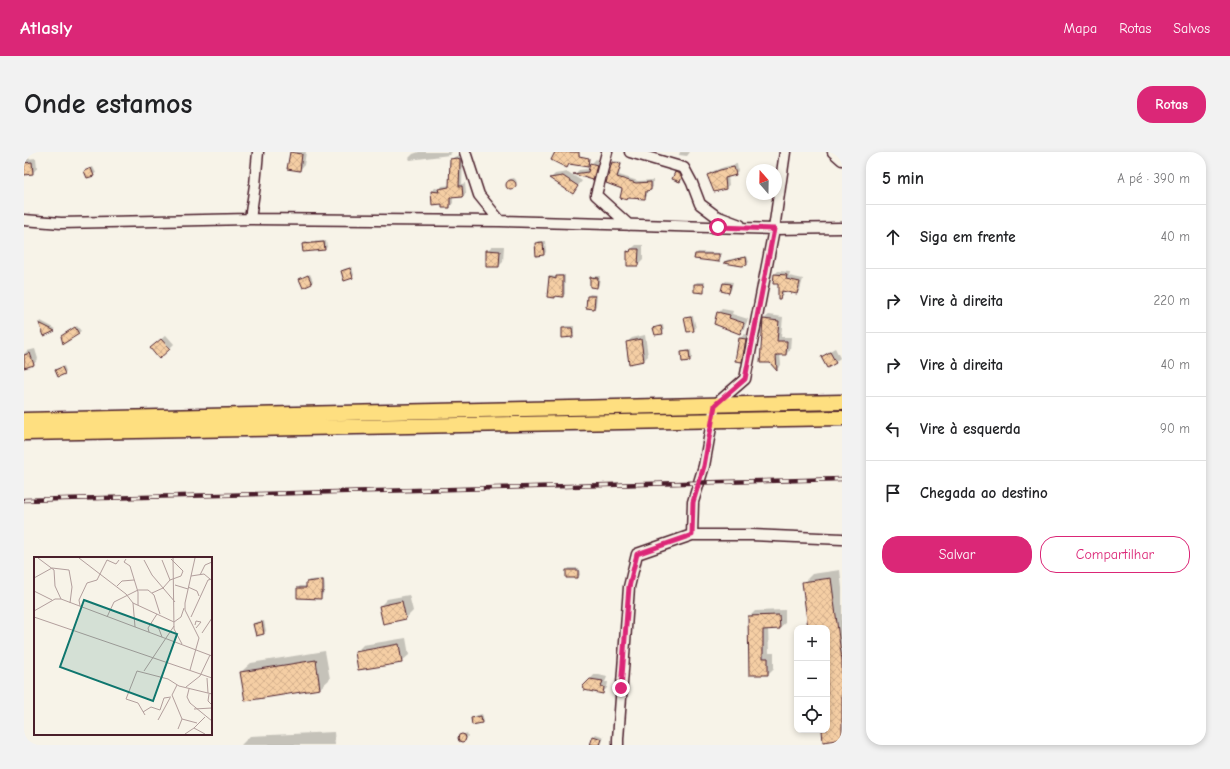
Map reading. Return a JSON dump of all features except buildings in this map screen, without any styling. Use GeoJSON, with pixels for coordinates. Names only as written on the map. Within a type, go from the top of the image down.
{"type":"FeatureCollection","features":[{"type":"Feature","properties":{"kind":"highway"},"geometry":{"type":"LineString","coordinates":[[24,420],[842,402]]}},
{"type":"Feature","properties":{"kind":"highway"},"geometry":{"type":"LineString","coordinates":[[24,433],[842,418]]}},
{"type":"Feature","properties":{"kind":"street"},"geometry":{"type":"LineString","coordinates":[[250,219],[258,152]]}},
{"type":"Feature","properties":{"kind":"street"},"geometry":{"type":"LineString","coordinates":[[465,152],[479,195],[500,221]]}},
{"type":"Feature","properties":{"kind":"street"},"geometry":{"type":"LineString","coordinates":[[607,152],[596,195],[629,225]]}},
{"type":"Feature","properties":{"kind":"street"},"geometry":{"type":"LineString","coordinates":[[630,152],[684,168],[692,183],[700,204],[716,216],[748,228]]}},
{"type":"Feature","properties":{"kind":"street"},"geometry":{"type":"LineString","coordinates":[[692,535],[693,502],[704,466],[715,405],[745,379],[774,229],[785,152]]}},
{"type":"Feature","properties":{"kind":"street"},"geometry":{"type":"LineString","coordinates":[[833,152],[842,160]]}},
{"type":"Feature","properties":{"kind":"street"},"geometry":{"type":"LineString","coordinates":[[24,220],[61,223],[250,219],[500,221],[774,229],[842,228]]}},
{"type":"Feature","properties":{"kind":"street"},"geometry":{"type":"LineString","coordinates":[[618,745],[629,587],[637,554],[692,535],[752,535],[842,539]]}},
{"type":"Feature","properties":{"kind":"railway"},"geometry":{"type":"LineString","coordinates":[[24,500],[842,479]]}},
{"type":"Feature","properties":{"kind":"route"},"geometry":{"type":"LineString","coordinates":[[621,688],[629,587],[637,554],[692,535],[693,502],[704,466],[715,405],[745,379],[774,229],[718,227]]}}]}
